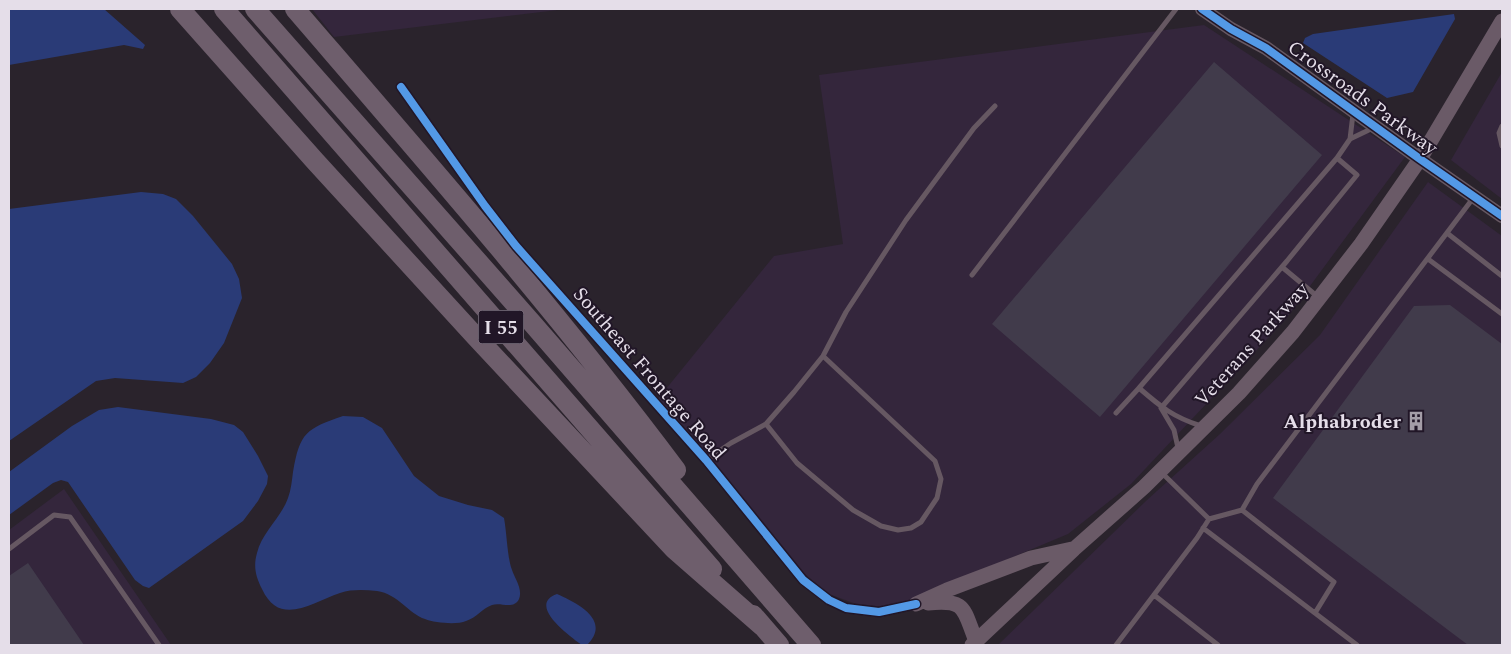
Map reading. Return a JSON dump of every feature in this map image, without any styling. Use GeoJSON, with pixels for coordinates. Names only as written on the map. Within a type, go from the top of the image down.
{"type":"FeatureCollection","features":[{"type":"Feature","properties":{"kind":"highway"},"geometry":{"type":"LineString","coordinates":[[180,9],[402,256],[674,549],[762,626]]}},
{"type":"Feature","properties":{"kind":"highway","name":"I 55"},"geometry":{"type":"LineString","coordinates":[[224,9],[779,645]]}},
{"type":"Feature","properties":{"kind":"highway","name":"I 55"},"geometry":{"type":"LineString","coordinates":[[255,9],[532,323],[811,645]]}},
{"type":"Feature","properties":{"kind":"highway"},"geometry":{"type":"LineString","coordinates":[[295,9],[450,188],[632,411],[779,608]]}},
{"type":"Feature","properties":{"kind":"main road","name":"Veterans Parkway"},"geometry":{"type":"LineString","coordinates":[[974,643],[1160,470],[1238,393],[1293,332],[1361,244],[1420,159],[1502,21]]}},
{"type":"Feature","properties":{"kind":"main road"},"geometry":{"type":"LineString","coordinates":[[916,604],[1031,558],[1074,549]]}},
{"type":"Feature","properties":{"kind":"main road"},"geometry":{"type":"LineString","coordinates":[[916,604],[948,601],[960,606],[964,610],[974,643]]}},
{"type":"Feature","properties":{"kind":"street","name":"Crossroads Parkway"},"geometry":{"type":"LineString","coordinates":[[1202,9],[1266,48],[1502,216]]}},
{"type":"Feature","properties":{"kind":"street","name":"Southeast Frontage Road"},"geometry":{"type":"LineString","coordinates":[[401,87],[485,206],[516,246],[706,460],[803,580],[829,600],[846,608],[879,612],[916,604]]}},
{"type":"Feature","properties":{"kind":"lane"},"geometry":{"type":"LineString","coordinates":[[972,275],[1176,9]]}},
{"type":"Feature","properties":{"kind":"lane"},"geometry":{"type":"LineString","coordinates":[[706,460],[730,443],[766,424],[794,392],[823,356],[846,312],[906,220],[969,136],[995,106]]}},
{"type":"Feature","properties":{"kind":"lane"},"geometry":{"type":"LineString","coordinates":[[1116,414],[1337,158],[1350,139],[1353,111]]}},
{"type":"Feature","properties":{"kind":"lane"},"geometry":{"type":"LineString","coordinates":[[1502,126],[1499,133],[1502,146]]}},
{"type":"Feature","properties":{"kind":"lane"},"geometry":{"type":"LineString","coordinates":[[1350,139],[1376,127]]}},
{"type":"Feature","properties":{"kind":"lane"},"geometry":{"type":"LineString","coordinates":[[1161,408],[1282,267],[1357,175],[1337,158]]}},
{"type":"Feature","properties":{"kind":"lane"},"geometry":{"type":"LineString","coordinates":[[1116,645],[1208,519],[1242,510],[1257,484],[1475,197]]}},
{"type":"Feature","properties":{"kind":"lane"},"geometry":{"type":"LineString","coordinates":[[1447,233],[1502,276]]}},
{"type":"Feature","properties":{"kind":"lane"},"geometry":{"type":"LineString","coordinates":[[1428,259],[1502,314]]}},
{"type":"Feature","properties":{"kind":"lane"},"geometry":{"type":"LineString","coordinates":[[1282,267],[1320,298]]}},
{"type":"Feature","properties":{"kind":"lane"},"geometry":{"type":"LineString","coordinates":[[766,424],[797,463],[853,510],[881,526],[898,530],[911,528],[921,522],[937,498],[941,479],[935,461],[823,356]]}},
{"type":"Feature","properties":{"kind":"lane"},"geometry":{"type":"LineString","coordinates":[[1139,388],[1161,408],[1181,420],[1204,427]]}},
{"type":"Feature","properties":{"kind":"lane"},"geometry":{"type":"LineString","coordinates":[[1161,408],[1174,430],[1179,451]]}},
{"type":"Feature","properties":{"kind":"lane"},"geometry":{"type":"LineString","coordinates":[[1160,470],[1208,519]]}},
{"type":"Feature","properties":{"kind":"lane"},"geometry":{"type":"LineString","coordinates":[[1242,510],[1334,582],[1315,613]]}},
{"type":"Feature","properties":{"kind":"lane"},"geometry":{"type":"LineString","coordinates":[[9,549],[54,515],[70,517],[159,645]]}},
{"type":"Feature","properties":{"kind":"lane"},"geometry":{"type":"LineString","coordinates":[[1203,528],[1357,645]]}},
{"type":"Feature","properties":{"kind":"lane"},"geometry":{"type":"LineString","coordinates":[[1154,595],[1218,645]]}},
{"type":"Feature","properties":{"kind":"shaded area"},"geometry":{"type":"Polygon","coordinates":[[[312,9],[566,9],[334,37],[312,9]]]}},
{"type":"Feature","properties":{"kind":"shaded area"},"geometry":{"type":"Polygon","coordinates":[[[1204,25],[1405,157],[1285,320],[1131,484],[1068,534],[913,599],[886,607],[856,604],[829,594],[800,570],[657,400],[774,256],[843,244],[819,75],[1204,25]]]}},
{"type":"Feature","properties":{"kind":"shaded area"},"geometry":{"type":"Polygon","coordinates":[[[1502,72],[1502,199],[1451,160],[1502,72]]]}},
{"type":"Feature","properties":{"kind":"shaded area"},"geometry":{"type":"Polygon","coordinates":[[[1428,182],[1502,236],[1502,645],[998,645],[1147,500],[1220,434],[1320,335],[1428,182]]]}},
{"type":"Feature","properties":{"kind":"shaded area"},"geometry":{"type":"Polygon","coordinates":[[[64,489],[171,645],[9,645],[9,530],[64,489]]]}},
{"type":"Feature","properties":{"kind":"water"},"geometry":{"type":"Polygon","coordinates":[[[9,9],[104,9],[145,45],[143,49],[124,45],[9,65],[9,9]]]}},
{"type":"Feature","properties":{"kind":"water"},"geometry":{"type":"Polygon","coordinates":[[[1454,14],[1455,19],[1413,92],[1387,98],[1303,43],[1305,38],[1313,34],[1454,14]]]}},
{"type":"Feature","properties":{"kind":"water"},"geometry":{"type":"Polygon","coordinates":[[[141,192],[163,194],[176,199],[193,216],[232,264],[239,279],[242,298],[224,343],[210,363],[196,377],[183,383],[115,378],[96,381],[9,441],[9,209],[141,192]]]}},
{"type":"Feature","properties":{"kind":"water"},"geometry":{"type":"Polygon","coordinates":[[[118,407],[211,419],[234,425],[243,432],[268,476],[267,484],[258,501],[243,521],[149,588],[135,580],[68,482],[61,480],[53,483],[9,515],[9,472],[72,426],[99,410],[118,407]]]}},
{"type":"Feature","properties":{"kind":"water"},"geometry":{"type":"Polygon","coordinates":[[[343,416],[363,417],[382,428],[414,476],[439,496],[492,510],[504,518],[510,564],[520,592],[517,602],[511,605],[492,605],[470,620],[452,623],[425,619],[391,596],[377,591],[358,590],[345,592],[308,606],[287,610],[269,601],[260,585],[256,572],[255,563],[259,545],[288,498],[302,440],[313,429],[343,416]]]}},
{"type":"Feature","properties":{"kind":"water"},"geometry":{"type":"Polygon","coordinates":[[[557,594],[574,602],[594,620],[596,628],[594,636],[587,645],[582,645],[569,635],[548,613],[546,605],[549,599],[557,594]]]}},
{"type":"Feature","properties":{"kind":"building"},"geometry":{"type":"Polygon","coordinates":[[[1214,62],[1322,155],[1100,417],[992,324],[1214,62]]]}},
{"type":"Feature","properties":{"kind":"building","name":"Alphabroder"},"geometry":{"type":"Polygon","coordinates":[[[1450,305],[1502,344],[1502,645],[1468,645],[1273,498],[1414,306],[1450,305]]]}},
{"type":"Feature","properties":{"kind":"building"},"geometry":{"type":"Polygon","coordinates":[[[28,563],[84,645],[9,645],[9,576],[28,563]]]}},
{"type":"Feature","properties":{"kind":"cycle path"},"geometry":{"type":"LineString","coordinates":[[1202,9],[1231,29],[1266,48],[1502,216]]}},
{"type":"Feature","properties":{"kind":"cycle path"},"geometry":{"type":"LineString","coordinates":[[401,87],[485,206],[516,246],[706,460],[803,580],[829,600],[846,608],[879,612],[916,604]]}},
{"type":"Feature","properties":{"kind":"place","name":"Alphabroder"},"geometry":{"type":"Point","coordinates":[1416,421]}}]}
